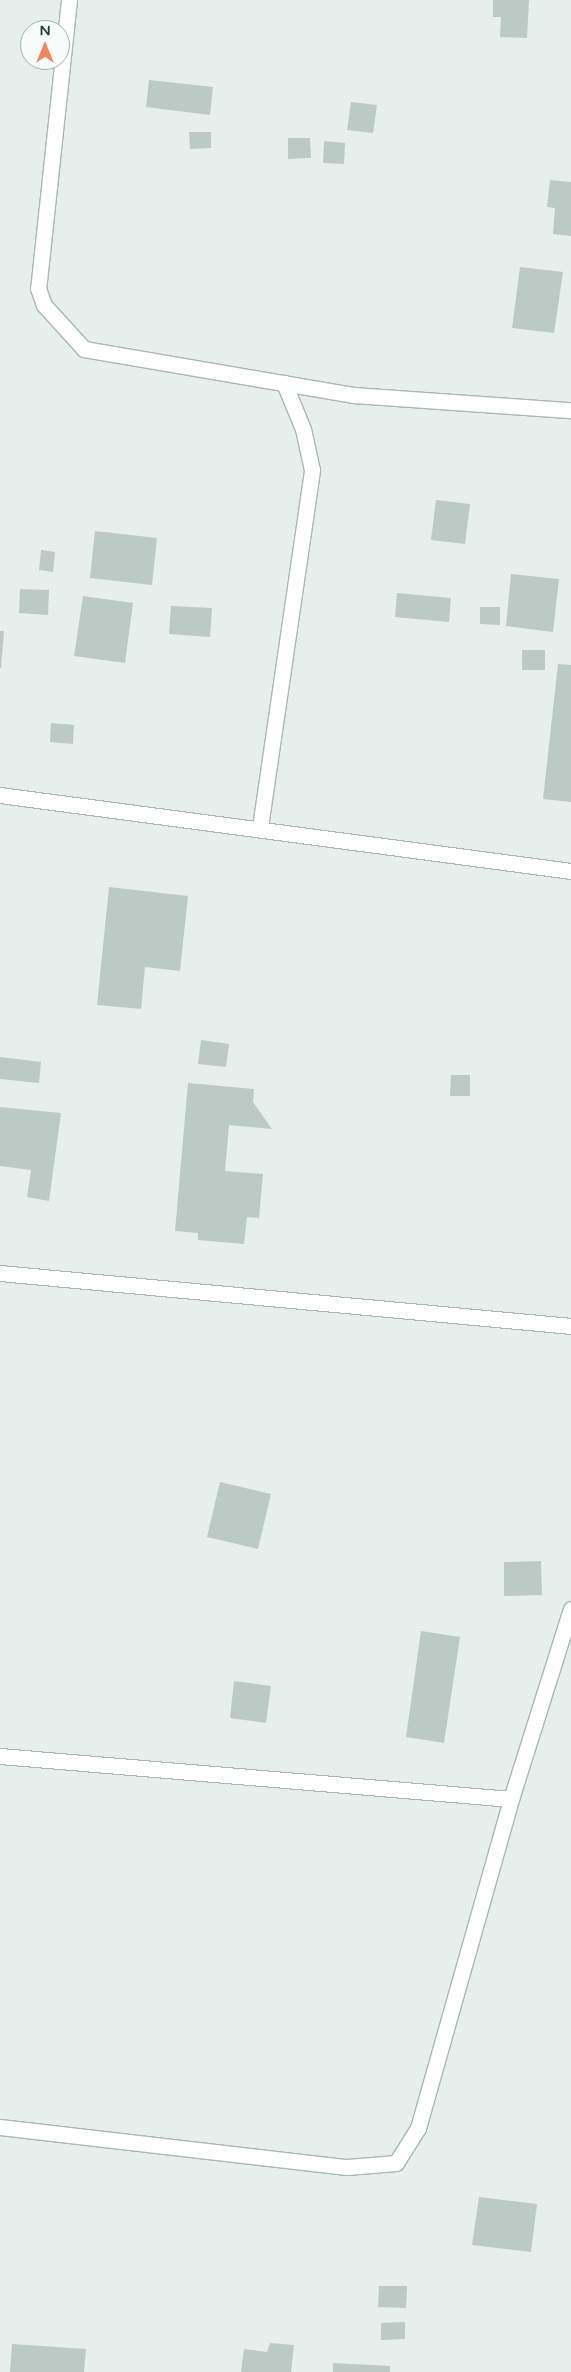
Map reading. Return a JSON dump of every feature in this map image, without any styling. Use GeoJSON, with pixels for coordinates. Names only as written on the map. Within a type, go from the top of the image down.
{"type":"FeatureCollection","features":[{"type":"Feature","properties":{"kind":"street"},"geometry":{"type":"LineString","coordinates":[[69,0],[38,288],[44,305],[84,349],[354,394],[571,410]]}},
{"type":"Feature","properties":{"kind":"street"},"geometry":{"type":"LineString","coordinates":[[260,827],[312,470],[303,429],[284,383]]}},
{"type":"Feature","properties":{"kind":"street"},"geometry":{"type":"LineString","coordinates":[[0,795],[260,827],[571,870]]}},
{"type":"Feature","properties":{"kind":"street"},"geometry":{"type":"LineString","coordinates":[[0,1273],[571,1326]]}},
{"type":"Feature","properties":{"kind":"street"},"geometry":{"type":"LineString","coordinates":[[0,2127],[348,2167],[396,2163],[418,2128],[511,1799],[571,1609]]}},
{"type":"Feature","properties":{"kind":"street"},"geometry":{"type":"LineString","coordinates":[[0,1756],[511,1799]]}},
{"type":"Feature","properties":{"kind":"building"},"geometry":{"type":"Polygon","coordinates":[[[493,0],[529,0],[527,38],[500,37],[501,17],[493,17],[493,0]]]}},
{"type":"Feature","properties":{"kind":"building"},"geometry":{"type":"Polygon","coordinates":[[[149,80],[213,87],[210,115],[146,107],[149,80]]]}},
{"type":"Feature","properties":{"kind":"building"},"geometry":{"type":"Polygon","coordinates":[[[351,102],[377,105],[373,133],[347,130],[351,102]]]}},
{"type":"Feature","properties":{"kind":"building"},"geometry":{"type":"Polygon","coordinates":[[[189,132],[211,132],[211,148],[190,149],[189,132]]]}},
{"type":"Feature","properties":{"kind":"building"},"geometry":{"type":"Polygon","coordinates":[[[288,138],[310,138],[311,158],[288,159],[288,138]]]}},
{"type":"Feature","properties":{"kind":"building"},"geometry":{"type":"Polygon","coordinates":[[[324,141],[345,143],[344,164],[323,163],[324,141]]]}},
{"type":"Feature","properties":{"kind":"building"},"geometry":{"type":"Polygon","coordinates":[[[550,180],[571,182],[571,236],[553,234],[555,208],[547,207],[550,180]]]}},
{"type":"Feature","properties":{"kind":"building"},"geometry":{"type":"Polygon","coordinates":[[[520,267],[563,272],[554,333],[512,328],[520,267]]]}},
{"type":"Feature","properties":{"kind":"building"},"geometry":{"type":"Polygon","coordinates":[[[436,500],[470,504],[465,544],[431,540],[436,500]]]}},
{"type":"Feature","properties":{"kind":"building"},"geometry":{"type":"Polygon","coordinates":[[[95,531],[157,538],[152,585],[90,578],[95,531]]]}},
{"type":"Feature","properties":{"kind":"building"},"geometry":{"type":"Polygon","coordinates":[[[41,550],[55,552],[53,572],[39,570],[41,550]]]}},
{"type":"Feature","properties":{"kind":"building"},"geometry":{"type":"Polygon","coordinates":[[[511,574],[559,579],[553,632],[506,626],[511,574]]]}},
{"type":"Feature","properties":{"kind":"building"},"geometry":{"type":"Polygon","coordinates":[[[20,589],[49,590],[48,615],[19,613],[20,589]]]}},
{"type":"Feature","properties":{"kind":"building"},"geometry":{"type":"Polygon","coordinates":[[[397,593],[451,598],[449,622],[395,617],[397,593]]]}},
{"type":"Feature","properties":{"kind":"building"},"geometry":{"type":"Polygon","coordinates":[[[83,596],[133,603],[125,663],[74,656],[83,596]]]}},
{"type":"Feature","properties":{"kind":"building"},"geometry":{"type":"Polygon","coordinates":[[[171,606],[212,608],[210,637],[169,634],[171,606]]]}},
{"type":"Feature","properties":{"kind":"building"},"geometry":{"type":"Polygon","coordinates":[[[480,607],[500,607],[500,625],[480,624],[480,607]]]}},
{"type":"Feature","properties":{"kind":"building"},"geometry":{"type":"Polygon","coordinates":[[[0,631],[4,631],[1,668],[0,668],[0,631]]]}},
{"type":"Feature","properties":{"kind":"building"},"geometry":{"type":"Polygon","coordinates":[[[522,650],[545,650],[545,670],[522,670],[522,650]]]}},
{"type":"Feature","properties":{"kind":"building"},"geometry":{"type":"Polygon","coordinates":[[[558,664],[571,665],[571,802],[543,799],[558,664]]]}},
{"type":"Feature","properties":{"kind":"building"},"geometry":{"type":"Polygon","coordinates":[[[51,723],[74,725],[73,744],[50,742],[51,723]]]}},
{"type":"Feature","properties":{"kind":"building"},"geometry":{"type":"Polygon","coordinates":[[[109,887],[188,896],[180,971],[145,967],[141,1009],[97,1005],[109,887]]]}},
{"type":"Feature","properties":{"kind":"building"},"geometry":{"type":"Polygon","coordinates":[[[201,1040],[229,1044],[226,1067],[198,1064],[201,1040]]]}},
{"type":"Feature","properties":{"kind":"building"},"geometry":{"type":"Polygon","coordinates":[[[0,1057],[41,1062],[39,1083],[0,1079],[0,1057]]]}},
{"type":"Feature","properties":{"kind":"building"},"geometry":{"type":"Polygon","coordinates":[[[451,1075],[470,1075],[470,1096],[450,1096],[451,1075]]]}},
{"type":"Feature","properties":{"kind":"building"},"geometry":{"type":"Polygon","coordinates":[[[188,1083],[254,1089],[253,1102],[272,1129],[229,1125],[225,1171],[263,1174],[259,1218],[247,1217],[244,1244],[198,1240],[198,1233],[175,1231],[188,1083]]]}},
{"type":"Feature","properties":{"kind":"building"},"geometry":{"type":"Polygon","coordinates":[[[0,1107],[61,1113],[49,1201],[27,1197],[31,1170],[0,1166],[0,1107]]]}},
{"type":"Feature","properties":{"kind":"building"},"geometry":{"type":"Polygon","coordinates":[[[220,1482],[271,1494],[258,1549],[207,1537],[220,1482]]]}},
{"type":"Feature","properties":{"kind":"building"},"geometry":{"type":"Polygon","coordinates":[[[541,1561],[542,1595],[504,1596],[504,1562],[541,1561]]]}},
{"type":"Feature","properties":{"kind":"building"},"geometry":{"type":"Polygon","coordinates":[[[421,1631],[460,1637],[444,1743],[406,1737],[421,1631]]]}},
{"type":"Feature","properties":{"kind":"building"},"geometry":{"type":"Polygon","coordinates":[[[234,1681],[271,1686],[266,1723],[230,1718],[234,1681]]]}},
{"type":"Feature","properties":{"kind":"building"},"geometry":{"type":"Polygon","coordinates":[[[479,2197],[537,2204],[531,2252],[472,2245],[479,2197]]]}},
{"type":"Feature","properties":{"kind":"building"},"geometry":{"type":"Polygon","coordinates":[[[379,2286],[407,2286],[406,2308],[378,2307],[379,2286]]]}},
{"type":"Feature","properties":{"kind":"building"},"geometry":{"type":"Polygon","coordinates":[[[405,2322],[405,2339],[381,2340],[381,2323],[405,2322]]]}},
{"type":"Feature","properties":{"kind":"building"},"geometry":{"type":"Polygon","coordinates":[[[270,2343],[294,2345],[291,2372],[241,2372],[244,2349],[267,2352],[270,2343]]]}},
{"type":"Feature","properties":{"kind":"building"},"geometry":{"type":"Polygon","coordinates":[[[12,2344],[86,2349],[84,2372],[10,2372],[12,2344]]]}},
{"type":"Feature","properties":{"kind":"building"},"geometry":{"type":"Polygon","coordinates":[[[333,2363],[390,2366],[390,2372],[333,2372],[333,2363]]]}}]}
